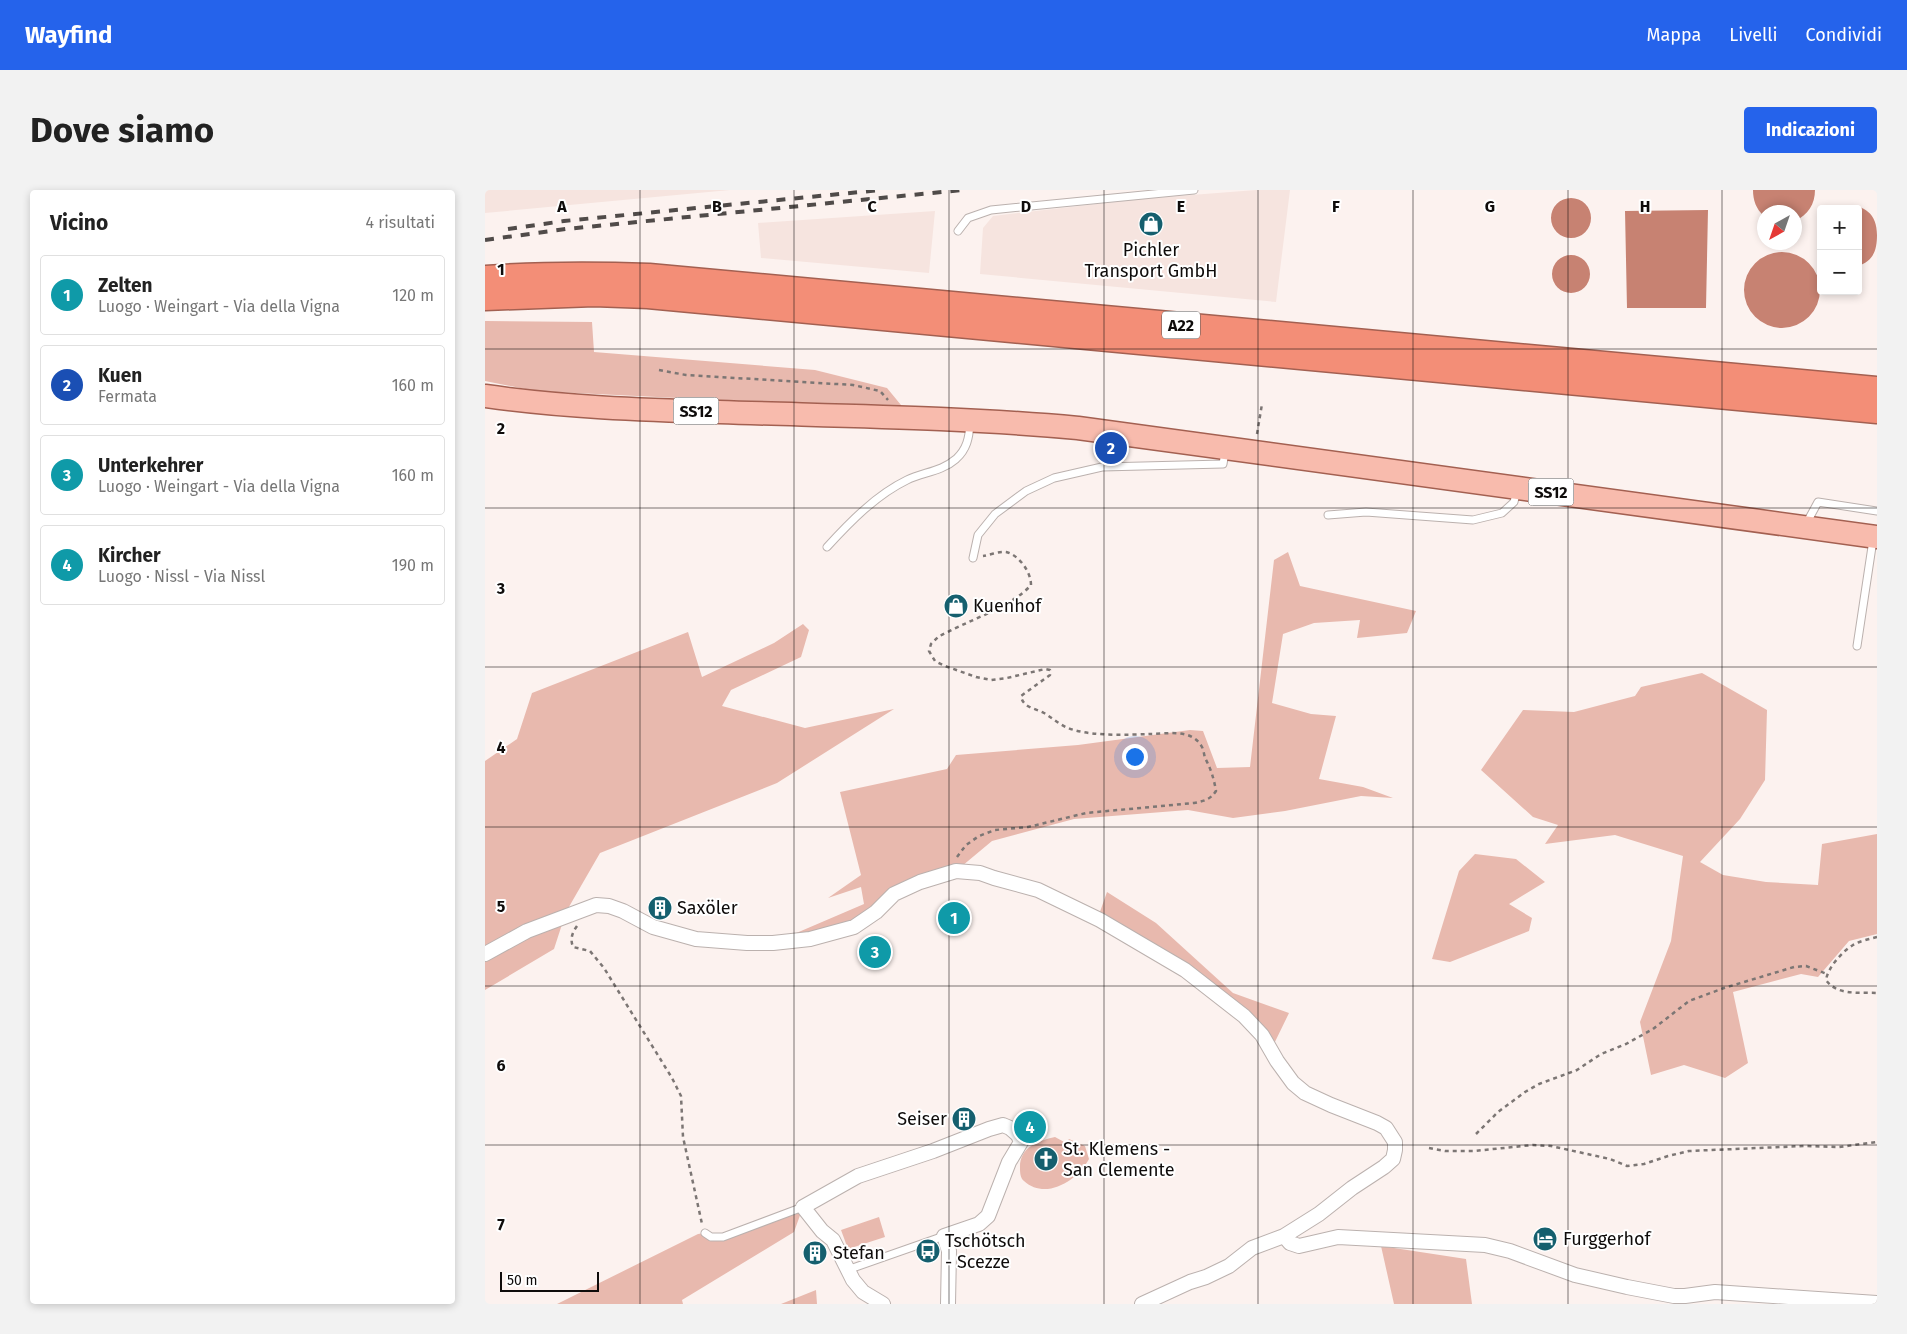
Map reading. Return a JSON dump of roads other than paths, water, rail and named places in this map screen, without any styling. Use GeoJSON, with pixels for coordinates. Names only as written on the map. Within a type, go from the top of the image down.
{"type":"FeatureCollection","features":[{"type":"Feature","properties":{"kind":"highway","name":"A22"},"geometry":{"type":"LineString","coordinates":[[485,279],[582,275],[649,276],[1877,390]]}},
{"type":"Feature","properties":{"kind":"highway","name":"A22"},"geometry":{"type":"LineString","coordinates":[[485,297],[594,293],[647,295],[1877,410]]}},
{"type":"Feature","properties":{"kind":"main road","name":"SS12"},"geometry":{"type":"LineString","coordinates":[[485,396],[536,403],[601,408],[1024,423],[1078,428],[1875,537]]}},
{"type":"Feature","properties":{"kind":"street"},"geometry":{"type":"LineString","coordinates":[[485,954],[527,931],[596,905],[616,908],[653,927],[696,939],[747,943],[773,943],[810,939],[854,927],[876,912],[894,894],[920,882],[957,871],[981,873],[1038,890],[1100,920],[1185,970],[1244,1016],[1263,1036],[1277,1061],[1293,1082],[1305,1093],[1387,1128],[1395,1142],[1393,1159],[1385,1167],[1351,1188],[1319,1214],[1284,1236],[1252,1248],[1229,1266],[1142,1304]]}},
{"type":"Feature","properties":{"kind":"street"},"geometry":{"type":"LineString","coordinates":[[883,1304],[863,1292],[847,1270],[833,1240],[822,1231],[803,1207],[857,1176],[1003,1125],[1018,1134],[1021,1142],[1009,1162],[988,1216],[979,1224],[944,1236],[949,1252],[948,1304]]}},
{"type":"Feature","properties":{"kind":"street"},"geometry":{"type":"LineString","coordinates":[[1284,1236],[1290,1243],[1299,1246],[1338,1237],[1485,1245],[1510,1251],[1575,1275],[1674,1296],[1715,1292],[1877,1303]]}},
{"type":"Feature","properties":{"kind":"lane"},"geometry":{"type":"LineString","coordinates":[[958,231],[968,218],[991,210],[1194,190]]}},
{"type":"Feature","properties":{"kind":"lane"},"geometry":{"type":"LineString","coordinates":[[827,547],[873,502],[907,480],[937,471],[956,459],[968,442],[970,421]]}},
{"type":"Feature","properties":{"kind":"lane"},"geometry":{"type":"LineString","coordinates":[[973,558],[977,535],[995,514],[1026,491],[1054,478],[1102,467],[1223,464],[1225,447]]}},
{"type":"Feature","properties":{"kind":"lane"},"geometry":{"type":"LineString","coordinates":[[1328,515],[1367,512],[1473,520],[1502,513],[1514,502],[1518,487]]}},
{"type":"Feature","properties":{"kind":"lane"},"geometry":{"type":"LineString","coordinates":[[1804,527],[1818,502],[1877,511]]}},
{"type":"Feature","properties":{"kind":"lane"},"geometry":{"type":"LineString","coordinates":[[1857,646],[1875,537]]}},
{"type":"Feature","properties":{"kind":"lane"},"geometry":{"type":"LineString","coordinates":[[705,1233],[711,1237],[723,1238],[803,1207]]}},
{"type":"Feature","properties":{"kind":"lane"},"geometry":{"type":"LineString","coordinates":[[847,1270],[944,1236]]}},
{"type":"Feature","properties":{"kind":"railway"},"geometry":{"type":"LineString","coordinates":[[508,229],[564,221],[881,190]]}},
{"type":"Feature","properties":{"kind":"railway"},"geometry":{"type":"LineString","coordinates":[[485,240],[566,229],[962,190]]}},
{"type":"Feature","properties":{"kind":"place","name":"Pichler Transport GmbH"},"geometry":{"type":"Point","coordinates":[1151,224]}},
{"type":"Feature","properties":{"kind":"place","name":"Kuen"},"geometry":{"type":"Point","coordinates":[1111,448]}},
{"type":"Feature","properties":{"kind":"place","name":"Kuenhof"},"geometry":{"type":"Point","coordinates":[956,606]}},
{"type":"Feature","properties":{"kind":"place","name":"Saxöler"},"geometry":{"type":"Point","coordinates":[660,908]}},
{"type":"Feature","properties":{"kind":"place","name":"Zelten"},"geometry":{"type":"Point","coordinates":[954,918]}},
{"type":"Feature","properties":{"kind":"place","name":"Unterkehrer"},"geometry":{"type":"Point","coordinates":[875,952]}},
{"type":"Feature","properties":{"kind":"place","name":"Seiser"},"geometry":{"type":"Point","coordinates":[964,1119]}},
{"type":"Feature","properties":{"kind":"place","name":"Kircher"},"geometry":{"type":"Point","coordinates":[1030,1127]}},
{"type":"Feature","properties":{"kind":"place","name":"St. Klemens - San Clemente"},"geometry":{"type":"Point","coordinates":[1046,1159]}},
{"type":"Feature","properties":{"kind":"place","name":"Furggerhof"},"geometry":{"type":"Point","coordinates":[1545,1239]}},
{"type":"Feature","properties":{"kind":"place","name":"Tschötsch - Scezze"},"geometry":{"type":"Point","coordinates":[928,1251]}},
{"type":"Feature","properties":{"kind":"place","name":"Stefan"},"geometry":{"type":"Point","coordinates":[815,1253]}}]}
